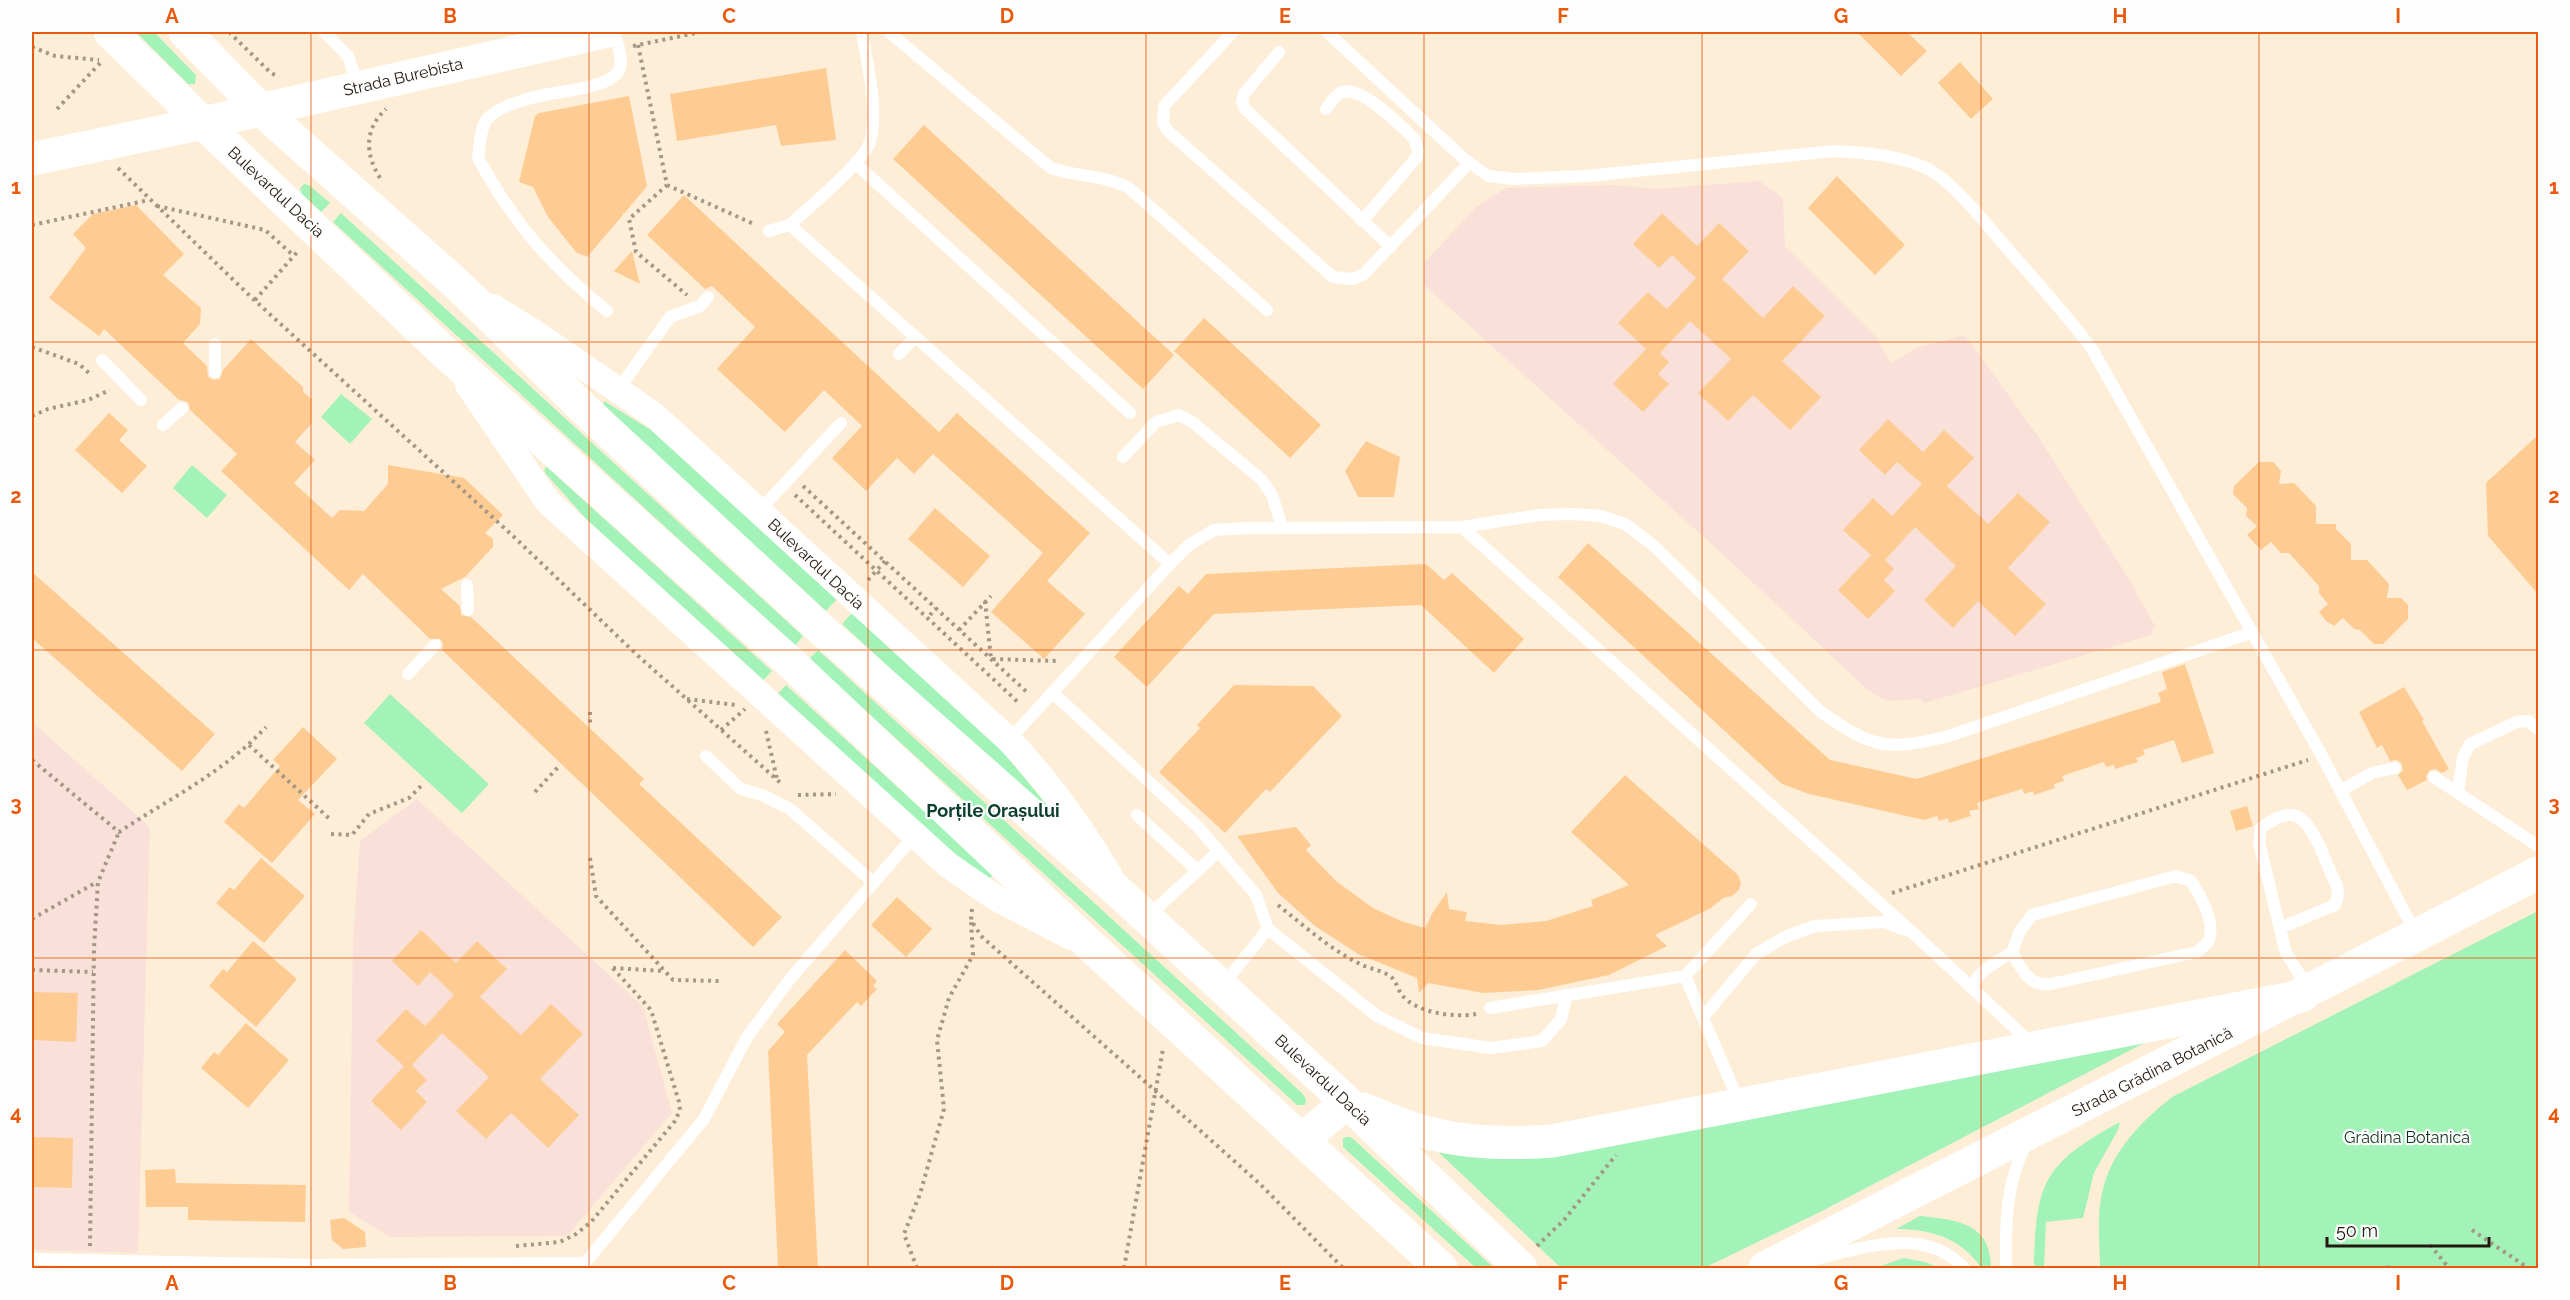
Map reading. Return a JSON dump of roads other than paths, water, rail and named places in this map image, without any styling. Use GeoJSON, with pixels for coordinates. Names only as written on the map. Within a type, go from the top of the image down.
{"type":"FeatureCollection","features":[{"type":"Feature","properties":{"kind":"main road","name":"Bulevardul Dacia"},"geometry":{"type":"LineString","coordinates":[[110,32],[444,351],[792,664],[1094,949],[1303,1139],[1441,1269]]}},
{"type":"Feature","properties":{"kind":"main road","name":"Bulevardul Dacia"},"geometry":{"type":"LineString","coordinates":[[185,32],[261,110],[459,287],[582,407],[823,631],[1122,895],[1347,1102],[1528,1259]]}},
{"type":"Feature","properties":{"kind":"main road","name":"Strada Burebista"},"geometry":{"type":"LineString","coordinates":[[32,159],[203,123],[604,32]]}},
{"type":"Feature","properties":{"kind":"main road","name":"Strada Grădina Botanică"},"geometry":{"type":"LineString","coordinates":[[1766,1269],[2538,873]]}},
{"type":"Feature","properties":{"kind":"main road"},"geometry":{"type":"LineString","coordinates":[[1303,1139],[1347,1102],[1432,1134],[1512,1144],[1552,1141],[1741,1106],[2306,994]]}},
{"type":"Feature","properties":{"kind":"street","name":"Bulevardul Dacia"},"geometry":{"type":"LineString","coordinates":[[459,287],[531,331],[654,415],[1009,740],[1037,770],[1079,824],[1122,895]]}},
{"type":"Feature","properties":{"kind":"street","name":"Bulevardul Dacia"},"geometry":{"type":"LineString","coordinates":[[444,351],[548,502],[948,865],[996,897],[1094,949]]}},
{"type":"Feature","properties":{"kind":"lane"},"geometry":{"type":"LineString","coordinates":[[324,32],[348,56],[358,87]]}},
{"type":"Feature","properties":{"kind":"lane"},"geometry":{"type":"LineString","coordinates":[[607,311],[570,282],[534,243],[513,216],[478,158],[483,127],[487,119],[497,112],[539,96],[583,89],[612,78],[620,68],[619,49],[614,32]]}},
{"type":"Feature","properties":{"kind":"lane"},"geometry":{"type":"LineString","coordinates":[[769,231],[790,225],[855,163],[870,144],[872,125],[870,82],[862,32]]}},
{"type":"Feature","properties":{"kind":"lane"},"geometry":{"type":"LineString","coordinates":[[889,32],[1051,168],[1114,180],[1129,188],[1267,310]]}},
{"type":"Feature","properties":{"kind":"lane"},"geometry":{"type":"LineString","coordinates":[[1233,32],[1164,106],[1163,123],[1169,132],[1333,277],[1353,279],[1364,274],[1469,163]]}},
{"type":"Feature","properties":{"kind":"lane"},"geometry":{"type":"LineString","coordinates":[[1327,32],[1469,163],[1488,176],[1514,179],[1587,176],[1834,151],[1871,153],[1900,159],[1930,170],[1964,199],[2071,320],[2092,348],[2322,756],[2416,935]]}},
{"type":"Feature","properties":{"kind":"lane"},"geometry":{"type":"LineString","coordinates":[[1279,52],[1244,94],[1242,102],[1245,109],[1390,247]]}},
{"type":"Feature","properties":{"kind":"lane"},"geometry":{"type":"LineString","coordinates":[[1326,109],[1338,93],[1345,91],[1359,93],[1414,138],[1417,145],[1417,157],[1362,221]]}},
{"type":"Feature","properties":{"kind":"lane"},"geometry":{"type":"LineString","coordinates":[[855,163],[1130,413]]}},
{"type":"Feature","properties":{"kind":"lane"},"geometry":{"type":"LineString","coordinates":[[790,225],[1170,564]]}},
{"type":"Feature","properties":{"kind":"lane"},"geometry":{"type":"LineString","coordinates":[[618,390],[670,317],[704,301]]}},
{"type":"Feature","properties":{"kind":"lane"},"geometry":{"type":"LineString","coordinates":[[899,354],[915,337]]}},
{"type":"Feature","properties":{"kind":"lane"},"geometry":{"type":"LineString","coordinates":[[215,344],[215,372]]}},
{"type":"Feature","properties":{"kind":"lane"},"geometry":{"type":"LineString","coordinates":[[102,360],[141,400]]}},
{"type":"Feature","properties":{"kind":"lane"},"geometry":{"type":"LineString","coordinates":[[163,425],[182,408]]}},
{"type":"Feature","properties":{"kind":"lane"},"geometry":{"type":"LineString","coordinates":[[1123,457],[1156,422],[1179,415],[1191,421],[1262,480],[1272,495],[1282,527]]}},
{"type":"Feature","properties":{"kind":"lane"},"geometry":{"type":"LineString","coordinates":[[759,511],[841,423]]}},
{"type":"Feature","properties":{"kind":"lane"},"geometry":{"type":"LineString","coordinates":[[1009,740],[1170,564],[1189,545],[1214,530],[1282,527],[1462,527],[1539,515],[1600,516],[1625,524],[1653,545],[1821,712],[1850,732],[1887,745],[1907,746],[1949,736],[2253,632]]}},
{"type":"Feature","properties":{"kind":"lane"},"geometry":{"type":"LineString","coordinates":[[1462,527],[1912,932],[2035,1047]]}},
{"type":"Feature","properties":{"kind":"lane"},"geometry":{"type":"LineString","coordinates":[[467,585],[468,610]]}},
{"type":"Feature","properties":{"kind":"lane"},"geometry":{"type":"LineString","coordinates":[[408,674],[435,645]]}},
{"type":"Feature","properties":{"kind":"lane"},"geometry":{"type":"LineString","coordinates":[[1052,692],[1198,826],[1256,895],[1268,929],[1377,1016],[1422,1038],[1491,1048],[1542,1041],[1561,1018],[1567,996]]}},
{"type":"Feature","properties":{"kind":"lane"},"geometry":{"type":"LineString","coordinates":[[2458,792],[2463,757],[2470,744],[2517,722],[2528,721],[2538,729]]}},
{"type":"Feature","properties":{"kind":"lane"},"geometry":{"type":"LineString","coordinates":[[706,756],[741,789],[762,795],[790,809],[874,883]]}},
{"type":"Feature","properties":{"kind":"lane"},"geometry":{"type":"LineString","coordinates":[[2340,791],[2372,773],[2395,768]]}},
{"type":"Feature","properties":{"kind":"lane"},"geometry":{"type":"LineString","coordinates":[[2434,777],[2538,846]]}},
{"type":"Feature","properties":{"kind":"lane"},"geometry":{"type":"LineString","coordinates":[[2280,928],[2335,905],[2338,895],[2337,886],[2310,827],[2302,817],[2289,814],[2275,818],[2261,828],[2259,843],[2286,953],[2306,994]]}},
{"type":"Feature","properties":{"kind":"lane"},"geometry":{"type":"LineString","coordinates":[[1137,815],[1197,870]]}},
{"type":"Feature","properties":{"kind":"lane"},"geometry":{"type":"LineString","coordinates":[[32,1259],[182,1266],[585,1263],[704,1119],[747,1037],[790,979],[914,836]]}},
{"type":"Feature","properties":{"kind":"lane"},"geometry":{"type":"LineString","coordinates":[[1146,917],[1219,851]]}},
{"type":"Feature","properties":{"kind":"lane"},"geometry":{"type":"LineString","coordinates":[[1971,986],[1984,970],[2012,952],[2019,933],[2032,915],[2176,876],[2191,880],[2202,898],[2211,929],[2208,942],[2197,952],[2050,984],[2039,985],[2028,980],[2012,952]]}},
{"type":"Feature","properties":{"kind":"lane"},"geometry":{"type":"LineString","coordinates":[[1490,1008],[1685,976],[1751,904]]}},
{"type":"Feature","properties":{"kind":"lane"},"geometry":{"type":"LineString","coordinates":[[1704,1016],[1756,954],[1785,938],[1815,926],[1861,922],[1884,922],[1912,932]]}},
{"type":"Feature","properties":{"kind":"lane"},"geometry":{"type":"LineString","coordinates":[[1221,987],[1268,929]]}},
{"type":"Feature","properties":{"kind":"lane"},"geometry":{"type":"LineString","coordinates":[[1685,976],[1741,1106]]}},
{"type":"Feature","properties":{"kind":"lane"},"geometry":{"type":"LineString","coordinates":[[2006,1269],[2009,1193],[2014,1168],[2032,1133]]}},
{"type":"Feature","properties":{"kind":"lane"},"geometry":{"type":"LineString","coordinates":[[1766,1269],[1892,1243],[1909,1242],[1925,1244],[1941,1250],[1953,1257],[1964,1269]]}},
{"type":"Feature","properties":{"kind":"district","name":"Porțile Orașului"},"geometry":{"type":"Point","coordinates":[993,810]}},
{"type":"Feature","properties":{"kind":"park label","name":"Grădina Botanică"},"geometry":{"type":"Point","coordinates":[2407,1137]}}]}
